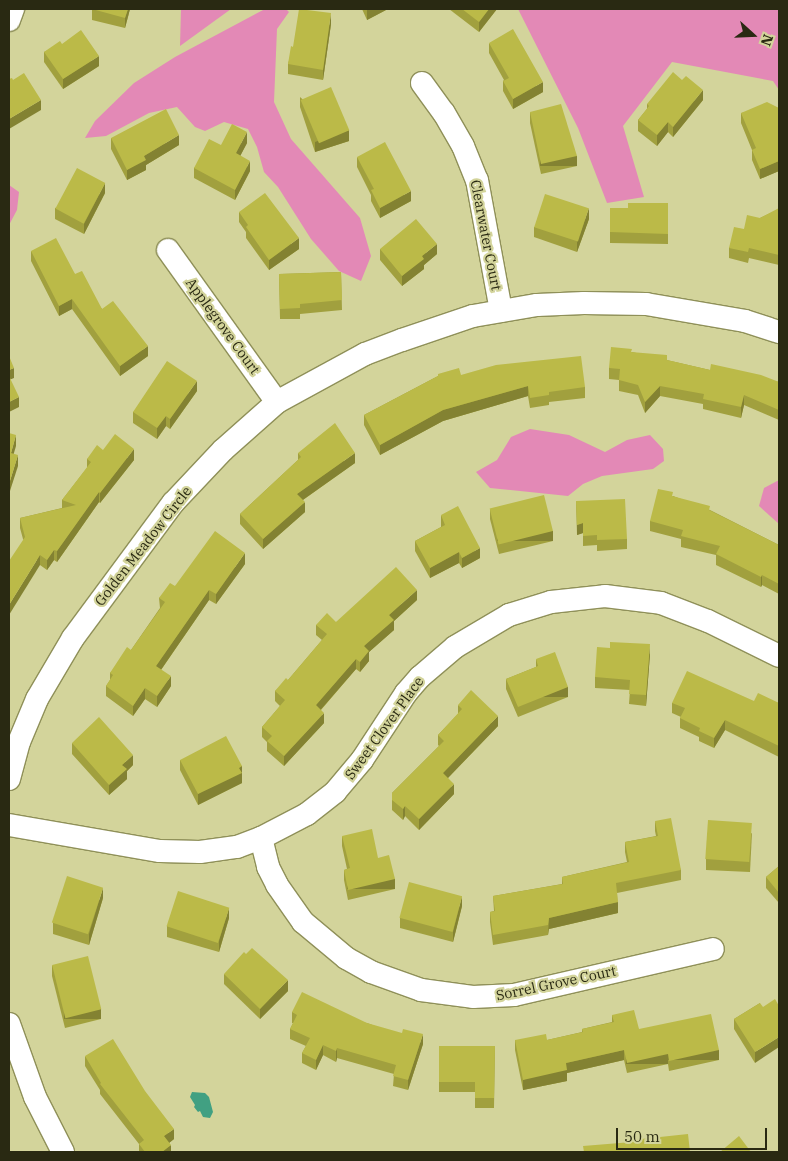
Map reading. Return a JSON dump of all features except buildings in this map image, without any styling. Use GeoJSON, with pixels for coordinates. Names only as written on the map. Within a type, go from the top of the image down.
{"type":"FeatureCollection","features":[{"type":"Feature","properties":{"kind":"street"},"geometry":{"type":"LineString","coordinates":[[9,20],[13,9]]}},
{"type":"Feature","properties":{"kind":"street","name":"Clearwater Court"},"geometry":{"type":"LineString","coordinates":[[422,83],[463,146],[477,180],[501,311]]}},
{"type":"Feature","properties":{"kind":"street","name":"Applegrove Court"},"geometry":{"type":"LineString","coordinates":[[168,250],[277,402]]}},
{"type":"Feature","properties":{"kind":"street","name":"Golden Meadow Circle"},"geometry":{"type":"LineString","coordinates":[[9,779],[19,742],[37,699],[73,638],[173,503],[223,450],[277,402],[365,354],[440,326],[501,311],[537,305],[584,302],[646,304],[745,321],[779,332]]}},
{"type":"Feature","properties":{"kind":"street","name":"Sweet Clover Place"},"geometry":{"type":"LineString","coordinates":[[9,825],[160,851],[200,852],[237,847],[261,838],[307,814],[335,792],[362,760],[406,693],[455,647],[509,615],[551,602],[577,598],[632,598],[684,610],[779,656]]}},
{"type":"Feature","properties":{"kind":"street","name":"Sorrel Grove Court"},"geometry":{"type":"LineString","coordinates":[[261,838],[268,867],[277,885],[302,922],[346,958],[371,972],[421,990],[473,997],[514,995],[713,948]]}},
{"type":"Feature","properties":{"kind":"street"},"geometry":{"type":"LineString","coordinates":[[9,1024],[35,1097],[63,1152]]}},
{"type":"Feature","properties":{"kind":"shaded area"},"geometry":{"type":"Polygon","coordinates":[[[181,9],[231,9],[180,46],[181,9]]]}},
{"type":"Feature","properties":{"kind":"shaded area"},"geometry":{"type":"Polygon","coordinates":[[[265,9],[286,9],[289,12],[277,29],[274,102],[291,139],[360,218],[371,256],[361,281],[339,271],[311,239],[278,187],[264,172],[257,147],[248,129],[224,122],[205,131],[195,127],[177,107],[149,113],[106,136],[85,138],[95,121],[134,83],[175,57],[265,9]]]}},
{"type":"Feature","properties":{"kind":"shaded area"},"geometry":{"type":"Polygon","coordinates":[[[518,9],[779,9],[779,90],[773,81],[672,62],[623,126],[644,197],[607,203],[578,128],[518,9]]]}},
{"type":"Feature","properties":{"kind":"shaded area"},"geometry":{"type":"Polygon","coordinates":[[[9,185],[19,192],[17,210],[9,225],[9,185]]]}},
{"type":"Feature","properties":{"kind":"shaded area"},"geometry":{"type":"Polygon","coordinates":[[[530,429],[569,435],[605,452],[627,440],[650,435],[663,449],[664,461],[653,469],[602,476],[583,484],[568,496],[490,488],[476,472],[497,460],[511,437],[530,429]]]}},
{"type":"Feature","properties":{"kind":"shaded area"},"geometry":{"type":"Polygon","coordinates":[[[779,480],[779,524],[759,506],[764,488],[779,480]]]}},
{"type":"Feature","properties":{"kind":"shaded area"},"geometry":{"type":"Polygon","coordinates":[[[192,1092],[205,1093],[209,1097],[213,1112],[210,1118],[203,1117],[200,1111],[198,1112],[194,1107],[195,1105],[190,1097],[192,1092]]]}}]}
